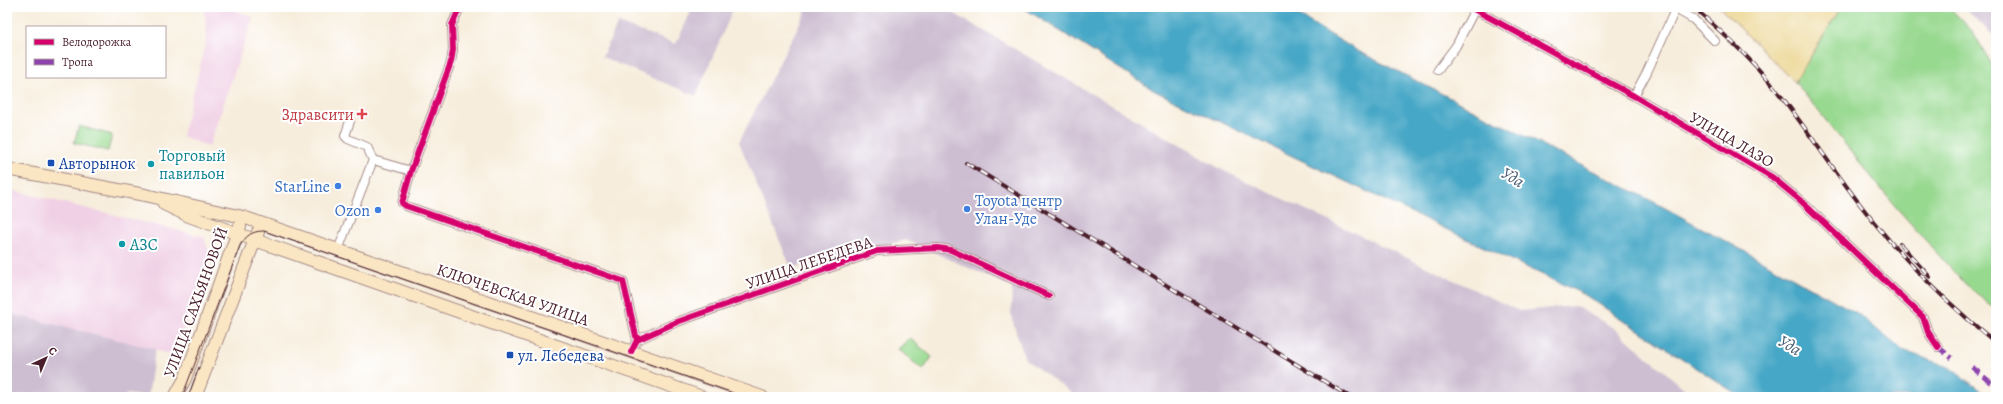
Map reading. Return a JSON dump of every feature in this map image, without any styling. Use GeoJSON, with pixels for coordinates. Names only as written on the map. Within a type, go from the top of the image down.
{"type":"FeatureCollection","features":[{"type":"Feature","properties":{"kind":"main road"},"geometry":{"type":"LineString","coordinates":[[7,169],[146,195],[189,216],[255,240],[702,397]]}},
{"type":"Feature","properties":{"kind":"main road","name":"КЛЮЧЕВСКАЯ УЛИЦА"},"geometry":{"type":"LineString","coordinates":[[146,195],[253,221],[762,397]]}},
{"type":"Feature","properties":{"kind":"main road","name":"УЛИЦА САХЬЯНОВОЙ"},"geometry":{"type":"LineString","coordinates":[[179,396],[237,233],[253,221]]}},
{"type":"Feature","properties":{"kind":"main road","name":"УЛИЦА САХЬЯНОВОЙ"},"geometry":{"type":"LineString","coordinates":[[195,397],[255,240],[253,221]]}},
{"type":"Feature","properties":{"kind":"street"},"geometry":{"type":"LineString","coordinates":[[460,7],[452,25],[453,50],[451,62],[411,171],[402,197],[402,203],[406,206],[623,281],[637,340],[631,352]]}},
{"type":"Feature","properties":{"kind":"street"},"geometry":{"type":"LineString","coordinates":[[1438,70],[1456,46],[1472,8]]}},
{"type":"Feature","properties":{"kind":"street","name":"УЛИЦА ЛАЗО"},"geometry":{"type":"LineString","coordinates":[[1472,8],[1634,96],[1772,177],[1800,200],[1923,317],[1928,332],[1938,347]]}},
{"type":"Feature","properties":{"kind":"street"},"geometry":{"type":"LineString","coordinates":[[1634,96],[1647,72],[1673,8],[1693,19],[1715,41]]}},
{"type":"Feature","properties":{"kind":"street"},"geometry":{"type":"LineString","coordinates":[[338,250],[373,160],[367,147],[348,139],[346,136],[350,121]]}},
{"type":"Feature","properties":{"kind":"street"},"geometry":{"type":"LineString","coordinates":[[373,160],[411,171]]}},
{"type":"Feature","properties":{"kind":"street","name":"УЛИЦА ЛЕБЕДЕВА"},"geometry":{"type":"LineString","coordinates":[[637,340],[677,322],[877,251],[938,248],[951,250],[1049,296]]}},
{"type":"Feature","properties":{"kind":"shaded area"},"geometry":{"type":"Polygon","coordinates":[[[204,7],[234,7],[234,10],[253,17],[209,147],[182,136],[205,48],[207,33],[204,7]]]}},
{"type":"Feature","properties":{"kind":"shaded area"},"geometry":{"type":"Polygon","coordinates":[[[693,7],[734,7],[696,96],[602,57],[618,23],[676,44],[693,7]]]}},
{"type":"Feature","properties":{"kind":"shaded area"},"geometry":{"type":"Polygon","coordinates":[[[808,7],[943,7],[1224,171],[1519,311],[1575,306],[1614,328],[1694,397],[1077,397],[1025,359],[1011,316],[1012,287],[906,240],[791,268],[739,142],[808,7]]]}},
{"type":"Feature","properties":{"kind":"shaded area"},"geometry":{"type":"Polygon","coordinates":[[[1964,7],[1996,7],[1996,38],[1964,7]]]}},
{"type":"Feature","properties":{"kind":"shaded area"},"geometry":{"type":"Polygon","coordinates":[[[7,189],[204,237],[210,256],[174,355],[7,313],[7,189]]]}},
{"type":"Feature","properties":{"kind":"shaded area"},"geometry":{"type":"Polygon","coordinates":[[[7,313],[155,349],[148,397],[126,394],[125,397],[7,397],[7,313]]]}},
{"type":"Feature","properties":{"kind":"green space"},"geometry":{"type":"Polygon","coordinates":[[[1841,7],[1949,7],[1973,32],[1996,72],[1996,310],[1961,280],[1895,206],[1795,82],[1841,7]]]}},
{"type":"Feature","properties":{"kind":"green space"},"geometry":{"type":"Polygon","coordinates":[[[79,126],[112,135],[108,151],[74,143],[79,126]]]}},
{"type":"Feature","properties":{"kind":"green space"},"geometry":{"type":"Polygon","coordinates":[[[910,338],[932,357],[923,370],[898,349],[910,338]]]}},
{"type":"Feature","properties":{"kind":"sand"},"geometry":{"type":"Polygon","coordinates":[[[1719,7],[1841,7],[1795,82],[1719,7]]]}},
{"type":"Feature","properties":{"kind":"water","name":"Уда"},"geometry":{"type":"Polygon","coordinates":[[[1022,7],[1285,7],[1356,50],[1658,204],[1857,313],[1902,350],[1949,367],[1989,397],[1741,397],[1585,295],[1155,91],[1022,7]]]}},
{"type":"Feature","properties":{"kind":"tram line"},"geometry":{"type":"LineString","coordinates":[[182,397],[240,246],[244,239],[252,233],[264,231],[745,397]]}},
{"type":"Feature","properties":{"kind":"tram line"},"geometry":{"type":"LineString","coordinates":[[188,397],[199,367]]}},
{"type":"Feature","properties":{"kind":"railway"},"geometry":{"type":"LineString","coordinates":[[1693,7],[1741,51],[1774,87],[1842,180],[1891,243],[1949,302],[1996,343]]}},
{"type":"Feature","properties":{"kind":"railway"},"geometry":{"type":"LineString","coordinates":[[966,163],[1350,397]]}},
{"type":"Feature","properties":{"kind":"railway"},"geometry":{"type":"LineString","coordinates":[[1900,244],[1930,277]]}},
{"type":"Feature","properties":{"kind":"marked path"},"geometry":{"type":"LineString","coordinates":[[1938,347],[1952,358]]}},
{"type":"Feature","properties":{"kind":"marked path"},"geometry":{"type":"LineString","coordinates":[[1972,367],[1996,387]]}},
{"type":"Feature","properties":{"kind":"cycle path"},"geometry":{"type":"LineString","coordinates":[[460,7],[452,25],[453,50],[451,62],[411,171],[402,203],[406,206],[623,281],[637,340]]}},
{"type":"Feature","properties":{"kind":"cycle path"},"geometry":{"type":"LineString","coordinates":[[1470,7],[1634,96],[1772,177],[1800,200],[1923,317],[1928,332],[1938,347]]}},
{"type":"Feature","properties":{"kind":"cycle path"},"geometry":{"type":"LineString","coordinates":[[631,352],[637,340],[677,322],[877,251],[938,248],[951,250],[1049,296]]}},
{"type":"Feature","properties":{"kind":"place","name":"Здравсити"},"geometry":{"type":"Point","coordinates":[362,114]}},
{"type":"Feature","properties":{"kind":"place","name":"Авторынок"},"geometry":{"type":"Point","coordinates":[51,163]}},
{"type":"Feature","properties":{"kind":"place","name":"Торговый павильон"},"geometry":{"type":"Point","coordinates":[151,164]}},
{"type":"Feature","properties":{"kind":"place","name":"StarLine"},"geometry":{"type":"Point","coordinates":[338,186]}},
{"type":"Feature","properties":{"kind":"place","name":"Toyota центр Улан-Уде"},"geometry":{"type":"Point","coordinates":[967,209]}},
{"type":"Feature","properties":{"kind":"place","name":"Ozon"},"geometry":{"type":"Point","coordinates":[378,210]}},
{"type":"Feature","properties":{"kind":"place","name":"АЗС"},"geometry":{"type":"Point","coordinates":[122,244]}},
{"type":"Feature","properties":{"kind":"place","name":"ул. Лебедева"},"geometry":{"type":"Point","coordinates":[510,355]}}]}
